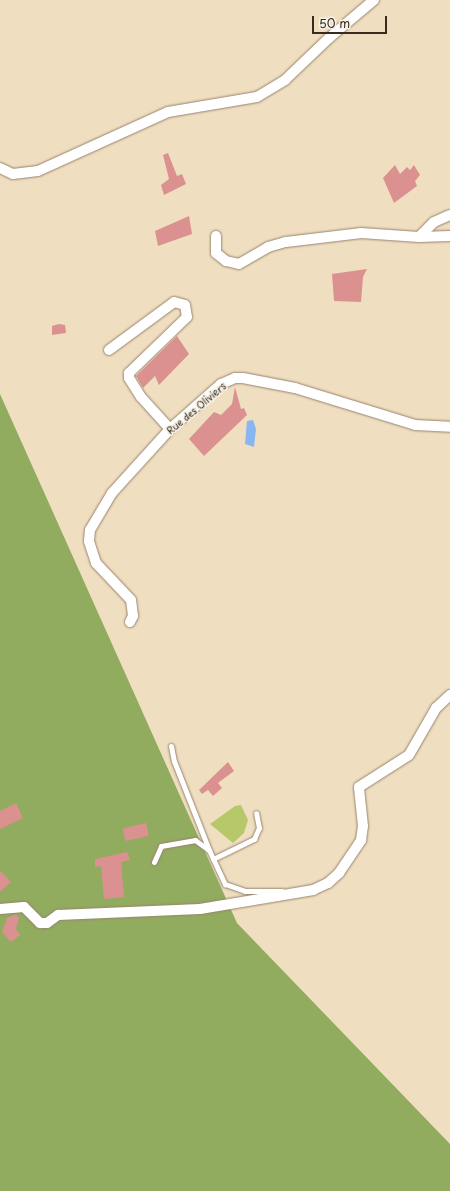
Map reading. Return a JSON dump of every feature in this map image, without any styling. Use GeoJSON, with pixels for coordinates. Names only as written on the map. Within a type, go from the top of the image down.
{"type":"FeatureCollection","features":[{"type":"Feature","properties":{"kind":"street"},"geometry":{"type":"LineString","coordinates":[[0,178],[13,174],[38,172],[103,140],[168,112],[247,100],[272,90],[374,0]]}},
{"type":"Feature","properties":{"kind":"street"},"geometry":{"type":"LineString","coordinates":[[0,168],[13,174]]}},
{"type":"Feature","properties":{"kind":"street"},"geometry":{"type":"LineString","coordinates":[[419,237],[434,222],[450,215]]}},
{"type":"Feature","properties":{"kind":"street"},"geometry":{"type":"LineString","coordinates":[[216,236],[216,254],[226,261],[239,264],[268,247],[286,242],[361,233],[419,237],[450,236]]}},
{"type":"Feature","properties":{"kind":"street"},"geometry":{"type":"LineString","coordinates":[[109,350],[174,302],[185,305],[187,317],[129,373],[129,378],[141,397],[170,429]]}},
{"type":"Feature","properties":{"kind":"street","name":"Rue des Oliviers"},"geometry":{"type":"LineString","coordinates":[[130,622],[133,616],[131,600],[96,563],[89,541],[90,530],[112,493],[170,429],[221,384],[239,378],[295,388],[416,425],[450,427]]}},
{"type":"Feature","properties":{"kind":"street"},"geometry":{"type":"LineString","coordinates":[[0,909],[24,907],[40,923],[47,923],[58,915],[200,910],[245,903],[296,891],[313,890],[328,883],[340,873],[361,840],[363,826],[359,787],[409,754],[436,708],[450,695]]}},
{"type":"Feature","properties":{"kind":"lane"},"geometry":{"type":"LineString","coordinates":[[170,746],[174,761],[209,850],[225,884],[245,891],[296,891]]}},
{"type":"Feature","properties":{"kind":"lane"},"geometry":{"type":"LineString","coordinates":[[213,859],[254,839],[259,828],[256,813]]}},
{"type":"Feature","properties":{"kind":"lane"},"geometry":{"type":"LineString","coordinates":[[154,862],[161,846],[195,840],[209,850]]}},
{"type":"Feature","properties":{"kind":"green space"},"geometry":{"type":"Polygon","coordinates":[[[0,394],[237,923],[450,1144],[450,1191],[0,1191],[0,394]]]}},
{"type":"Feature","properties":{"kind":"green space"},"geometry":{"type":"Polygon","coordinates":[[[241,805],[248,820],[244,833],[233,843],[210,824],[235,806],[241,805]]]}},
{"type":"Feature","properties":{"kind":"water"},"geometry":{"type":"Polygon","coordinates":[[[253,420],[256,429],[254,447],[245,444],[247,421],[253,420]]]}},
{"type":"Feature","properties":{"kind":"building"},"geometry":{"type":"Polygon","coordinates":[[[168,153],[177,176],[182,174],[186,184],[164,195],[161,185],[169,179],[163,155],[168,153]]]}},
{"type":"Feature","properties":{"kind":"building"},"geometry":{"type":"Polygon","coordinates":[[[395,165],[400,174],[407,167],[410,170],[414,165],[420,175],[415,181],[417,186],[394,203],[383,178],[395,165]]]}},
{"type":"Feature","properties":{"kind":"building"},"geometry":{"type":"Polygon","coordinates":[[[189,216],[192,234],[158,246],[155,231],[189,216]]]}},
{"type":"Feature","properties":{"kind":"building"},"geometry":{"type":"Polygon","coordinates":[[[367,269],[363,277],[361,302],[334,301],[332,274],[367,269]]]}},
{"type":"Feature","properties":{"kind":"building"},"geometry":{"type":"Polygon","coordinates":[[[59,324],[65,325],[66,333],[52,335],[52,326],[59,324]]]}},
{"type":"Feature","properties":{"kind":"building"},"geometry":{"type":"Polygon","coordinates":[[[177,336],[189,354],[159,385],[155,376],[143,388],[136,376],[177,336]]]}},
{"type":"Feature","properties":{"kind":"building"},"geometry":{"type":"Polygon","coordinates":[[[235,387],[241,409],[244,408],[247,415],[204,456],[189,439],[214,412],[221,415],[232,404],[235,387]]]}},
{"type":"Feature","properties":{"kind":"building"},"geometry":{"type":"Polygon","coordinates":[[[228,762],[234,771],[218,783],[222,788],[213,796],[208,790],[202,794],[199,790],[228,762]]]}},
{"type":"Feature","properties":{"kind":"building"},"geometry":{"type":"Polygon","coordinates":[[[16,803],[23,818],[0,829],[0,811],[16,803]]]}},
{"type":"Feature","properties":{"kind":"building"},"geometry":{"type":"Polygon","coordinates":[[[146,823],[149,836],[126,841],[123,828],[146,823]]]}},
{"type":"Feature","properties":{"kind":"building"},"geometry":{"type":"Polygon","coordinates":[[[127,852],[130,860],[121,862],[124,897],[104,899],[101,866],[95,867],[95,859],[127,852]]]}},
{"type":"Feature","properties":{"kind":"building"},"geometry":{"type":"Polygon","coordinates":[[[0,871],[11,882],[0,892],[0,871]]]}},
{"type":"Feature","properties":{"kind":"building"},"geometry":{"type":"Polygon","coordinates":[[[16,914],[19,918],[16,929],[20,935],[11,942],[2,932],[7,918],[16,914]]]}}]}
